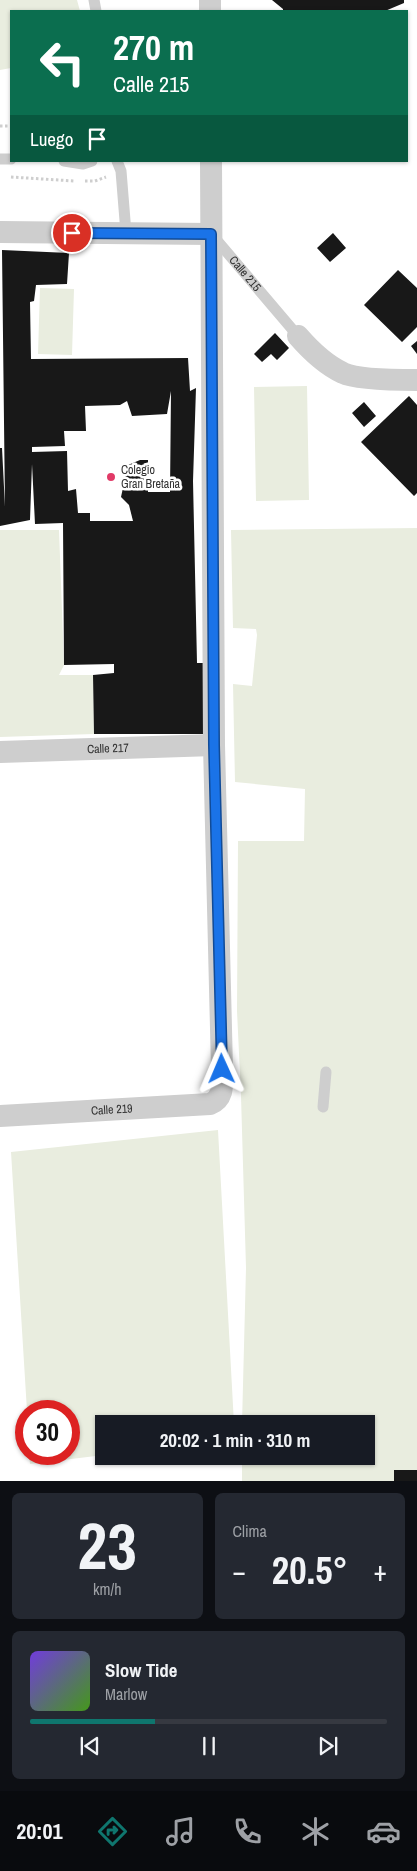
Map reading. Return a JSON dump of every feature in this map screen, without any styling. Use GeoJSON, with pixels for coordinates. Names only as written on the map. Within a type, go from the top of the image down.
{"type":"FeatureCollection","features":[{"type":"Feature","properties":{"kind":"street"},"geometry":{"type":"LineString","coordinates":[[211,162],[214,745]]}},
{"type":"Feature","properties":{"kind":"street"},"geometry":{"type":"LineString","coordinates":[[0,232],[211,234]]}},
{"type":"Feature","properties":{"kind":"street"},"geometry":{"type":"LineString","coordinates":[[298,336],[314,354],[344,374],[379,379],[417,380]]}},
{"type":"Feature","properties":{"kind":"street","name":"Calle 217"},"geometry":{"type":"LineString","coordinates":[[0,752],[214,745]]}},
{"type":"Feature","properties":{"kind":"street","name":"Calle 219"},"geometry":{"type":"LineString","coordinates":[[0,1116],[210,1104],[217,1101],[220,1096],[222,1069],[214,745]]}},
{"type":"Feature","properties":{"kind":"lane"},"geometry":{"type":"LineString","coordinates":[[70,162],[83,164],[89,162]]}},
{"type":"Feature","properties":{"kind":"lane"},"geometry":{"type":"LineString","coordinates":[[118,162],[121,171],[126,233]]}},
{"type":"Feature","properties":{"kind":"lane","name":"Calle 215"},"geometry":{"type":"LineString","coordinates":[[211,234],[298,336]]}},
{"type":"Feature","properties":{"kind":"lane"},"geometry":{"type":"LineString","coordinates":[[323,1107],[326,1072]]}},
{"type":"Feature","properties":{"kind":"shaded area"},"geometry":{"type":"Polygon","coordinates":[[[0,0],[77,0],[80,10],[10,10],[10,68],[0,70],[0,0]]]}},
{"type":"Feature","properties":{"kind":"shaded area"},"geometry":{"type":"Polygon","coordinates":[[[40,288],[74,289],[72,355],[38,354],[40,288]]]}},
{"type":"Feature","properties":{"kind":"shaded area"},"geometry":{"type":"Polygon","coordinates":[[[307,386],[309,500],[256,501],[254,387],[307,386]]]}},
{"type":"Feature","properties":{"kind":"shaded area"},"geometry":{"type":"Polygon","coordinates":[[[417,528],[417,1481],[242,1481],[242,1465],[375,1465],[375,1415],[242,1415],[246,1268],[237,1011],[238,841],[304,841],[305,789],[235,782],[233,684],[252,686],[257,635],[256,629],[233,628],[231,530],[417,528]]]}},
{"type":"Feature","properties":{"kind":"shaded area"},"geometry":{"type":"Polygon","coordinates":[[[0,530],[59,530],[64,665],[59,675],[93,675],[94,734],[0,737],[0,530]]]}},
{"type":"Feature","properties":{"kind":"shaded area"},"geometry":{"type":"Polygon","coordinates":[[[218,1130],[234,1415],[95,1415],[95,1456],[80,1458],[80,1400],[26,1400],[11,1152],[218,1130]]]}},
{"type":"Feature","properties":{"kind":"building"},"geometry":{"type":"Polygon","coordinates":[[[272,0],[404,0],[404,3],[387,10],[283,9],[272,0]]]}},
{"type":"Feature","properties":{"kind":"building"},"geometry":{"type":"Polygon","coordinates":[[[333,233],[346,248],[330,262],[317,248],[333,233]]]}},
{"type":"Feature","properties":{"kind":"building","name":"Colegio Gran Bretaña"},"geometry":{"type":"Polygon","coordinates":[[[2,250],[69,253],[67,284],[36,285],[34,301],[30,302],[31,359],[188,358],[190,391],[196,388],[193,481],[197,663],[206,663],[206,734],[94,734],[93,675],[114,673],[114,664],[64,665],[63,523],[35,524],[32,464],[30,520],[0,526],[0,448],[2,448],[5,507],[2,250]],[[171,391],[167,414],[132,416],[127,401],[120,405],[85,406],[86,431],[64,431],[65,446],[32,447],[32,452],[67,451],[68,491],[76,489],[78,513],[90,513],[90,521],[133,521],[129,505],[121,497],[128,465],[140,460],[148,460],[148,492],[170,492],[171,391]]]}},
{"type":"Feature","properties":{"kind":"building"},"geometry":{"type":"Polygon","coordinates":[[[398,270],[417,288],[417,327],[402,342],[364,305],[398,270]]]}},
{"type":"Feature","properties":{"kind":"building"},"geometry":{"type":"Polygon","coordinates":[[[275,333],[289,348],[277,360],[271,354],[262,362],[254,354],[275,333]]]}},
{"type":"Feature","properties":{"kind":"building"},"geometry":{"type":"Polygon","coordinates":[[[417,341],[417,354],[411,346],[417,341]]]}},
{"type":"Feature","properties":{"kind":"building"},"geometry":{"type":"Polygon","coordinates":[[[409,396],[417,405],[417,493],[414,496],[361,442],[409,396]]]}},
{"type":"Feature","properties":{"kind":"building"},"geometry":{"type":"Polygon","coordinates":[[[364,402],[376,416],[364,427],[352,413],[364,402]]]}},
{"type":"Feature","properties":{"kind":"building"},"geometry":{"type":"Polygon","coordinates":[[[394,1470],[417,1470],[417,1481],[394,1481],[394,1470]]]}},
{"type":"Feature","properties":{"kind":"place","name":"Colegio Gran Bretaña"},"geometry":{"type":"Point","coordinates":[111,477]}},
{"type":"Feature","properties":{"kind":"route"},"geometry":{"type":"LineString","coordinates":[[72,233],[211,234],[214,745],[222,1069]]}}]}
